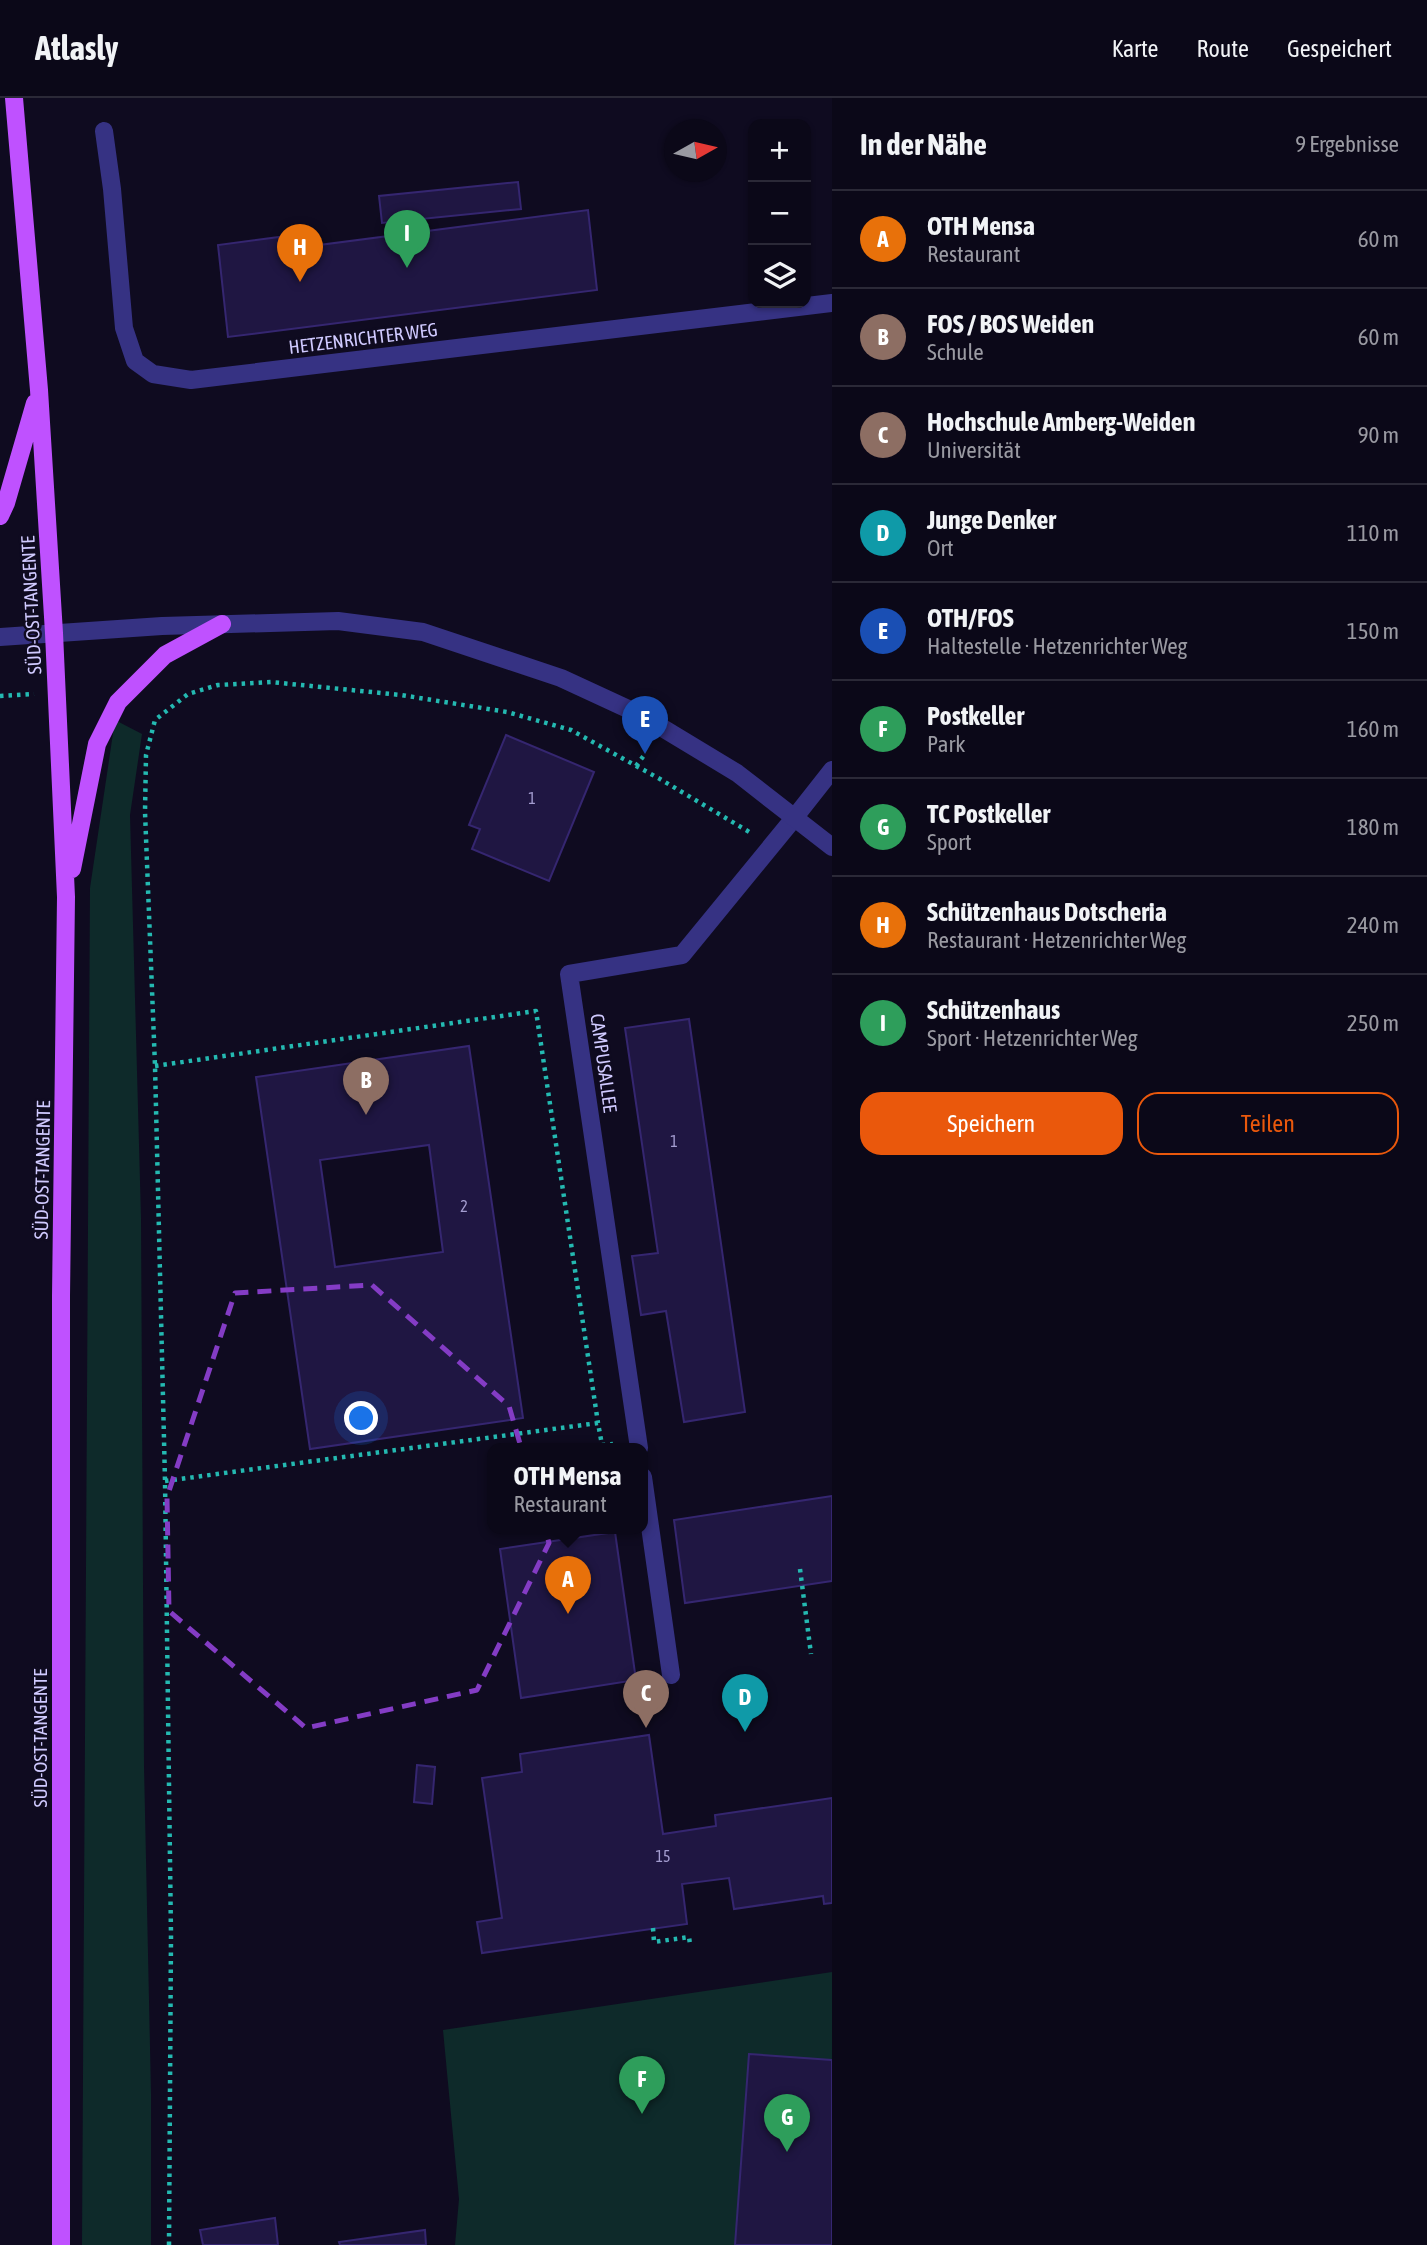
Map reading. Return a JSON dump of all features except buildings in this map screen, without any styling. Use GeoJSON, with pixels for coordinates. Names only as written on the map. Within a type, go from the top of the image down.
{"type":"FeatureCollection","features":[{"type":"Feature","properties":{"kind":"main road","name":"SÜD-OST-TANGENTE"},"geometry":{"type":"LineString","coordinates":[[14,98],[39,390],[66,897],[61,1296],[61,2245]]}},
{"type":"Feature","properties":{"kind":"main road"},"geometry":{"type":"LineString","coordinates":[[0,516],[39,390]]}},
{"type":"Feature","properties":{"kind":"main road"},"geometry":{"type":"LineString","coordinates":[[66,897],[97,744],[117,702],[165,655],[222,624]]}},
{"type":"Feature","properties":{"kind":"street","name":"HETZENRICHTER WEG"},"geometry":{"type":"LineString","coordinates":[[104,131],[112,189],[124,328],[135,361],[153,374],[191,380],[832,303]]}},
{"type":"Feature","properties":{"kind":"street"},"geometry":{"type":"LineString","coordinates":[[0,637],[222,624],[338,621],[423,632],[561,678],[641,715],[737,773],[832,847]]}},
{"type":"Feature","properties":{"kind":"street"},"geometry":{"type":"LineString","coordinates":[[796,817],[832,770]]}},
{"type":"Feature","properties":{"kind":"street","name":"CAMPUSALLEE"},"geometry":{"type":"LineString","coordinates":[[639,1443],[569,974],[682,955],[796,817]]}},
{"type":"Feature","properties":{"kind":"street"},"geometry":{"type":"LineString","coordinates":[[648,1512],[671,1675]]}},
{"type":"Feature","properties":{"kind":"path"},"geometry":{"type":"LineString","coordinates":[[169,2245],[171,1936],[165,1481],[155,1066],[145,812],[146,755],[155,720],[188,694],[218,685],[271,682],[401,695],[507,712],[570,730],[757,836]]}},
{"type":"Feature","properties":{"kind":"path"},"geometry":{"type":"LineString","coordinates":[[636,766],[645,754]]}},
{"type":"Feature","properties":{"kind":"path"},"geometry":{"type":"LineString","coordinates":[[155,1066],[536,1011],[601,1443]]}},
{"type":"Feature","properties":{"kind":"path"},"geometry":{"type":"LineString","coordinates":[[165,1481],[598,1423]]}},
{"type":"Feature","properties":{"kind":"path"},"geometry":{"type":"LineString","coordinates":[[800,1569],[811,1654]]}},
{"type":"Feature","properties":{"kind":"path"},"geometry":{"type":"LineString","coordinates":[[653,1928],[654,1942],[689,1937],[690,1944]]}},
{"type":"Feature","properties":{"kind":"highlighted area"},"geometry":{"type":"Polygon","coordinates":[[[372,1285],[509,1406],[549,1543],[477,1690],[306,1728],[169,1611],[167,1497],[235,1293],[372,1285]]]}},
{"type":"Feature","properties":{"kind":"green space"},"geometry":{"type":"Polygon","coordinates":[[[115,720],[142,734],[130,815],[141,1218],[144,1766],[151,2094],[151,2245],[82,2245],[90,888],[115,720]]]}},
{"type":"Feature","properties":{"kind":"green space"},"geometry":{"type":"Polygon","coordinates":[[[832,1972],[832,2245],[455,2245],[459,2199],[443,2030],[832,1972]]]}},
{"type":"Feature","properties":{"kind":"place","name":"Schützenhaus"},"geometry":{"type":"Point","coordinates":[407,268]}},
{"type":"Feature","properties":{"kind":"place","name":"Schützenhaus Dotscheria"},"geometry":{"type":"Point","coordinates":[300,282]}},
{"type":"Feature","properties":{"kind":"place","name":"OTH/FOS"},"geometry":{"type":"Point","coordinates":[645,754]}},
{"type":"Feature","properties":{"kind":"place","name":"FOS / BOS Weiden"},"geometry":{"type":"Point","coordinates":[366,1115]}},
{"type":"Feature","properties":{"kind":"place","name":"OTH Mensa"},"geometry":{"type":"Point","coordinates":[568,1614]}},
{"type":"Feature","properties":{"kind":"place","name":"Hochschule Amberg-Weiden"},"geometry":{"type":"Point","coordinates":[646,1728]}},
{"type":"Feature","properties":{"kind":"place","name":"Junge Denker"},"geometry":{"type":"Point","coordinates":[745,1732]}},
{"type":"Feature","properties":{"kind":"place","name":"Postkeller"},"geometry":{"type":"Point","coordinates":[642,2114]}},
{"type":"Feature","properties":{"kind":"place","name":"TC Postkeller"},"geometry":{"type":"Point","coordinates":[787,2152]}}]}
